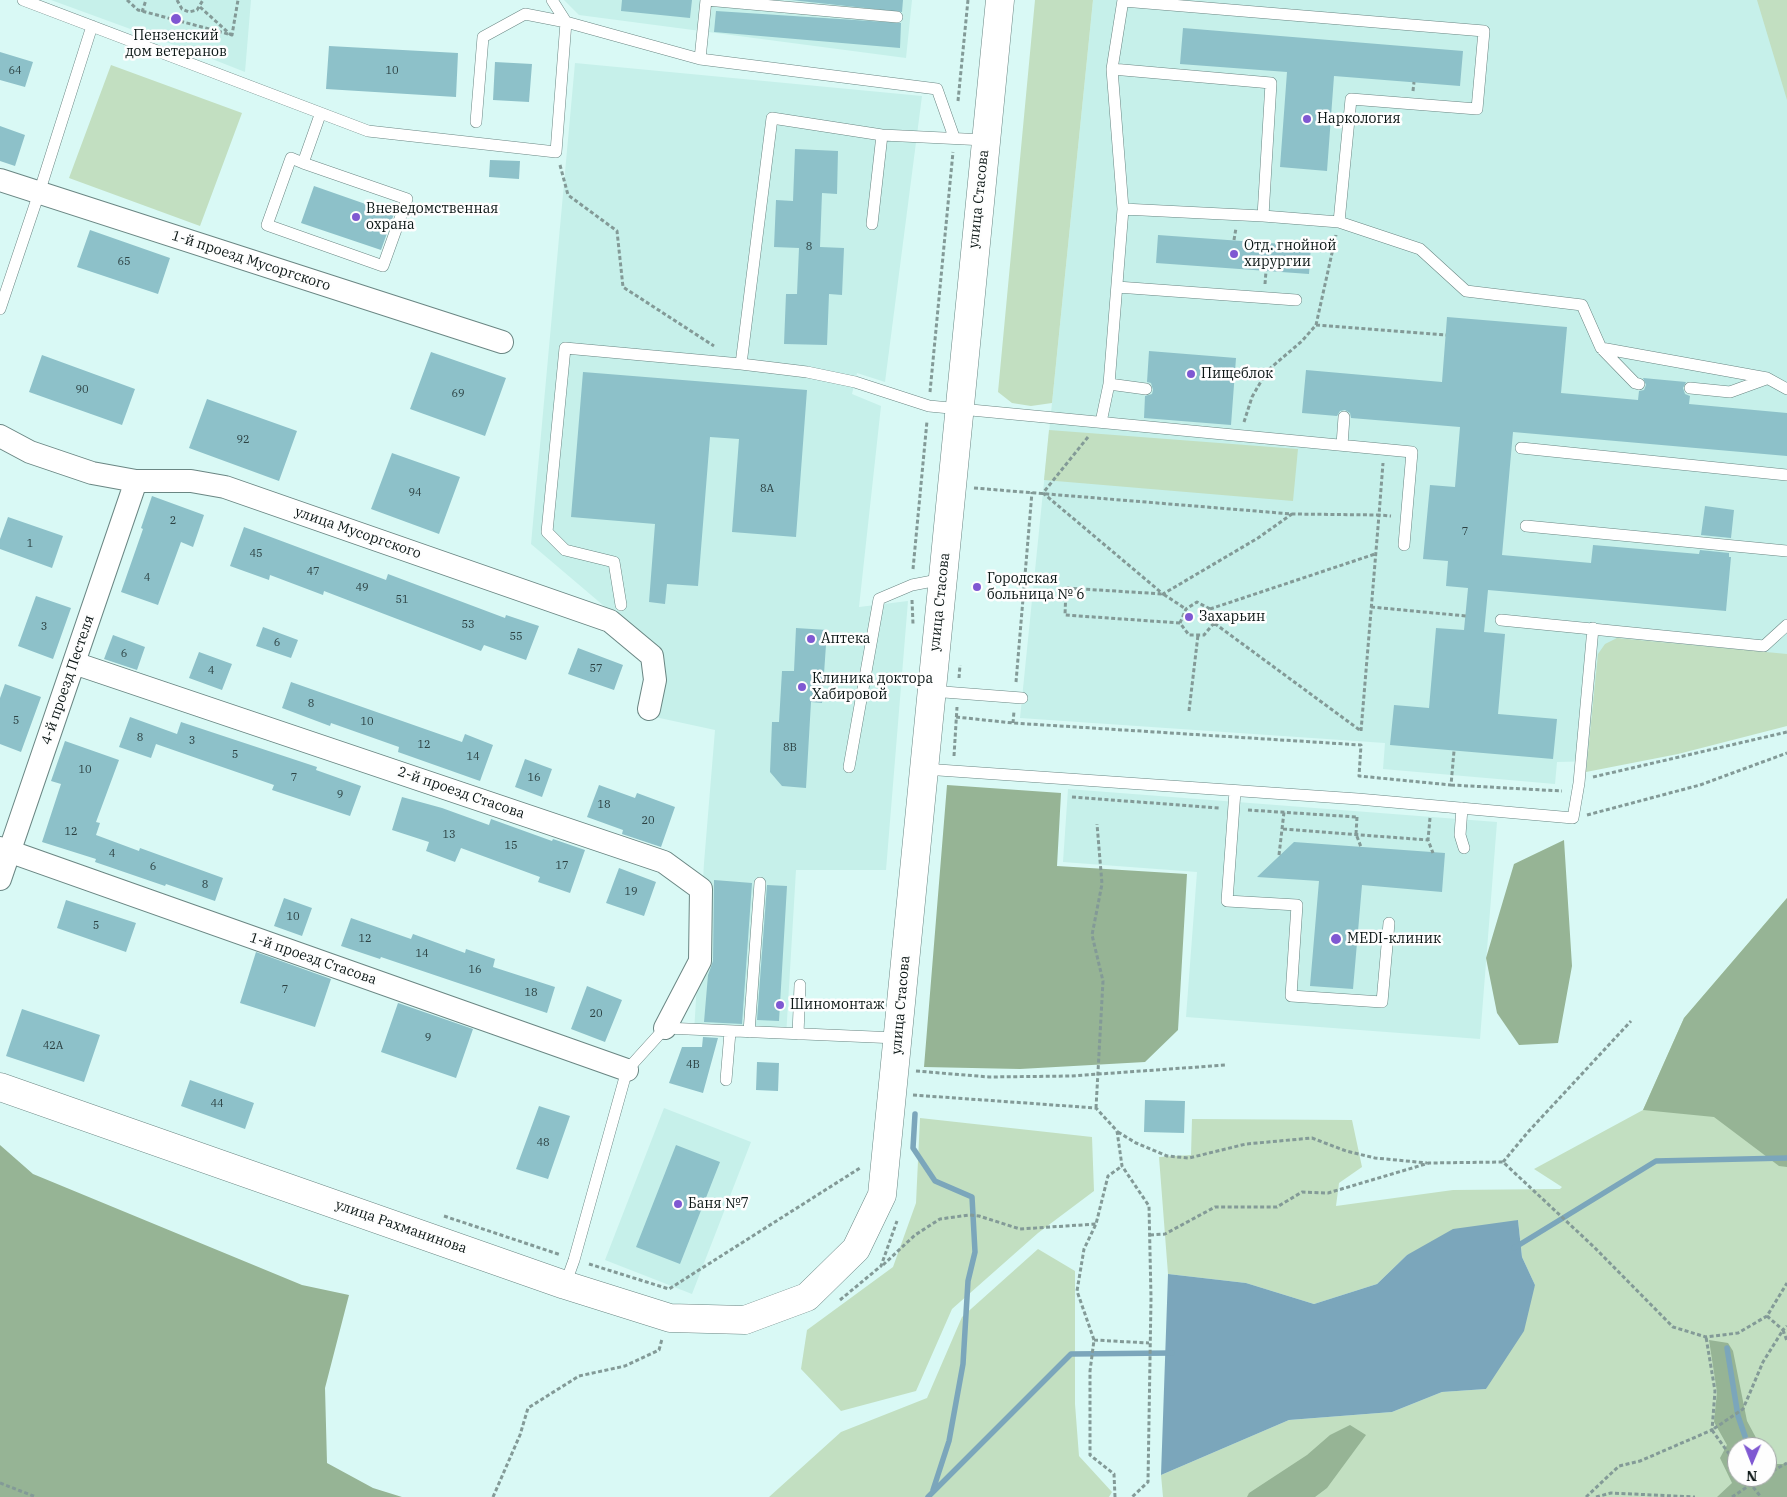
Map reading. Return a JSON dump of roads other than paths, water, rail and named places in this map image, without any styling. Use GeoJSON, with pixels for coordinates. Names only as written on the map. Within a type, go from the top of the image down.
{"type":"FeatureCollection","features":[{"type":"Feature","properties":{"kind":"main road","name":"улица Стасова"},"geometry":{"type":"LineString","coordinates":[[807,1297],[856,1249],[882,1195],[907,1101],[895,1069],[958,408],[1000,0]]}},
{"type":"Feature","properties":{"kind":"main road","name":"улица Рахманинова"},"geometry":{"type":"LineString","coordinates":[[0,1087],[565,1285],[670,1318],[744,1320],[807,1297]]}},
{"type":"Feature","properties":{"kind":"street","name":"1-й проезд Мусоргского"},"geometry":{"type":"LineString","coordinates":[[0,180],[502,342]]}},
{"type":"Feature","properties":{"kind":"street","name":"улица Мусоргского"},"geometry":{"type":"LineString","coordinates":[[0,436],[30,452],[92,473],[136,481],[191,481],[225,487],[610,621],[652,656],[655,680],[649,709]]}},
{"type":"Feature","properties":{"kind":"street","name":"4-й проезд Пестеля"},"geometry":{"type":"LineString","coordinates":[[0,880],[5,850],[74,663],[136,481]]}},
{"type":"Feature","properties":{"kind":"street","name":"2-й проезд Стасова"},"geometry":{"type":"LineString","coordinates":[[74,663],[664,862],[701,889],[700,961],[665,1028]]}},
{"type":"Feature","properties":{"kind":"street","name":"1-й проезд Стасова"},"geometry":{"type":"LineString","coordinates":[[5,850],[627,1070]]}},
{"type":"Feature","properties":{"kind":"lane"},"geometry":{"type":"LineString","coordinates":[[23,0],[320,115],[368,131],[556,152],[566,22],[552,0]]}},
{"type":"Feature","properties":{"kind":"lane"},"geometry":{"type":"LineString","coordinates":[[700,60],[706,0],[897,17]]}},
{"type":"Feature","properties":{"kind":"lane"},"geometry":{"type":"LineString","coordinates":[[1101,422],[1109,384],[1123,209],[1112,69],[1123,0],[1484,31],[1477,109],[1351,99],[1339,222]]}},
{"type":"Feature","properties":{"kind":"lane"},"geometry":{"type":"LineString","coordinates":[[476,122],[483,37],[525,14],[566,22],[700,60],[937,89],[954,137]]}},
{"type":"Feature","properties":{"kind":"lane"},"geometry":{"type":"LineString","coordinates":[[0,309],[40,193],[92,26]]}},
{"type":"Feature","properties":{"kind":"lane"},"geometry":{"type":"LineString","coordinates":[[1112,69],[1271,83],[1263,216]]}},
{"type":"Feature","properties":{"kind":"lane"},"geometry":{"type":"LineString","coordinates":[[303,163],[320,115]]}},
{"type":"Feature","properties":{"kind":"lane"},"geometry":{"type":"LineString","coordinates":[[741,364],[772,118],[882,135],[985,140]]}},
{"type":"Feature","properties":{"kind":"lane"},"geometry":{"type":"LineString","coordinates":[[872,224],[882,135]]}},
{"type":"Feature","properties":{"kind":"lane"},"geometry":{"type":"LineString","coordinates":[[291,158],[303,163],[407,199],[383,266],[268,225],[291,158]]}},
{"type":"Feature","properties":{"kind":"lane"},"geometry":{"type":"LineString","coordinates":[[1123,209],[1339,222],[1420,249],[1466,291],[1582,305],[1601,348],[1635,383],[1640,384]]}},
{"type":"Feature","properties":{"kind":"lane"},"geometry":{"type":"LineString","coordinates":[[1117,287],[1296,300]]}},
{"type":"Feature","properties":{"kind":"lane"},"geometry":{"type":"LineString","coordinates":[[620,605],[614,562],[565,550],[547,532],[565,348],[741,364],[816,374],[854,382],[929,406],[1412,452],[1404,545]]}},
{"type":"Feature","properties":{"kind":"lane"},"geometry":{"type":"LineString","coordinates":[[1601,348],[1767,378],[1787,389]]}},
{"type":"Feature","properties":{"kind":"lane"},"geometry":{"type":"LineString","coordinates":[[1690,388],[1730,392],[1767,378]]}},
{"type":"Feature","properties":{"kind":"lane"},"geometry":{"type":"LineString","coordinates":[[1109,384],[1146,389]]}},
{"type":"Feature","properties":{"kind":"lane"},"geometry":{"type":"LineString","coordinates":[[1342,445],[1344,417]]}},
{"type":"Feature","properties":{"kind":"lane"},"geometry":{"type":"LineString","coordinates":[[1521,448],[1787,475]]}},
{"type":"Feature","properties":{"kind":"lane"},"geometry":{"type":"LineString","coordinates":[[1526,526],[1787,551]]}},
{"type":"Feature","properties":{"kind":"lane"},"geometry":{"type":"LineString","coordinates":[[849,767],[879,598],[912,585],[943,579]]}},
{"type":"Feature","properties":{"kind":"lane"},"geometry":{"type":"LineString","coordinates":[[1501,620],[1764,646],[1787,625]]}},
{"type":"Feature","properties":{"kind":"lane"},"geometry":{"type":"LineString","coordinates":[[924,769],[1055,774],[1235,791],[1573,818],[1579,783],[1593,628]]}},
{"type":"Feature","properties":{"kind":"lane"},"geometry":{"type":"LineString","coordinates":[[931,691],[1018,698]]}},
{"type":"Feature","properties":{"kind":"lane"},"geometry":{"type":"LineString","coordinates":[[1235,791],[1227,901],[1297,906],[1291,996],[1382,1002],[1389,923]]}},
{"type":"Feature","properties":{"kind":"lane"},"geometry":{"type":"LineString","coordinates":[[1462,808],[1460,835],[1464,848]]}},
{"type":"Feature","properties":{"kind":"lane"},"geometry":{"type":"LineString","coordinates":[[749,1032],[760,883]]}},
{"type":"Feature","properties":{"kind":"lane"},"geometry":{"type":"LineString","coordinates":[[798,1034],[800,985]]}},
{"type":"Feature","properties":{"kind":"lane"},"geometry":{"type":"LineString","coordinates":[[565,1285],[574,1260],[627,1070],[665,1028],[898,1038]]}},
{"type":"Feature","properties":{"kind":"lane"},"geometry":{"type":"LineString","coordinates":[[726,1080],[730,1032]]}},
{"type":"Feature","properties":{"kind":"water"},"geometry":{"type":"Polygon","coordinates":[[[1518,1220],[1522,1257],[1535,1285],[1524,1331],[1486,1389],[1442,1392],[1392,1412],[1289,1420],[1161,1475],[1168,1274],[1246,1283],[1314,1304],[1377,1284],[1407,1255],[1453,1229],[1518,1220]]]}},
{"type":"Feature","properties":{"kind":"waterway"},"geometry":{"type":"LineString","coordinates":[[915,1114],[913,1148],[935,1181],[972,1197],[975,1252],[968,1281],[963,1364],[949,1441],[933,1490]]}},
{"type":"Feature","properties":{"kind":"waterway"},"geometry":{"type":"LineString","coordinates":[[1514,1248],[1656,1161],[1787,1158]]}},
{"type":"Feature","properties":{"kind":"waterway"},"geometry":{"type":"LineString","coordinates":[[1727,1348],[1738,1416],[1745,1437]]}},
{"type":"Feature","properties":{"kind":"waterway"},"geometry":{"type":"LineString","coordinates":[[928,1497],[1071,1354],[1172,1353]]}},
{"type":"Feature","properties":{"kind":"place","name":"Пензенский дом ветеранов"},"geometry":{"type":"Point","coordinates":[176,19]}},
{"type":"Feature","properties":{"kind":"place","name":"Наркология"},"geometry":{"type":"Point","coordinates":[1307,119]}},
{"type":"Feature","properties":{"kind":"place","name":"Вневедомственная охрана"},"geometry":{"type":"Point","coordinates":[356,217]}},
{"type":"Feature","properties":{"kind":"place","name":"Отд. гнойной хирургии"},"geometry":{"type":"Point","coordinates":[1234,254]}},
{"type":"Feature","properties":{"kind":"place","name":"Пищеблок"},"geometry":{"type":"Point","coordinates":[1191,374]}},
{"type":"Feature","properties":{"kind":"place","name":"Городская больница № 6"},"geometry":{"type":"Point","coordinates":[977,587]}},
{"type":"Feature","properties":{"kind":"place","name":"Захарьин"},"geometry":{"type":"Point","coordinates":[1189,617]}},
{"type":"Feature","properties":{"kind":"place","name":"Аптека"},"geometry":{"type":"Point","coordinates":[811,639]}},
{"type":"Feature","properties":{"kind":"place","name":"Клиника доктора Хабировой"},"geometry":{"type":"Point","coordinates":[802,687]}},
{"type":"Feature","properties":{"kind":"place","name":"MEDI-клиник"},"geometry":{"type":"Point","coordinates":[1336,939]}},
{"type":"Feature","properties":{"kind":"place","name":"Шиномонтаж"},"geometry":{"type":"Point","coordinates":[780,1005]}},
{"type":"Feature","properties":{"kind":"place","name":"Баня №7"},"geometry":{"type":"Point","coordinates":[678,1204]}}]}
